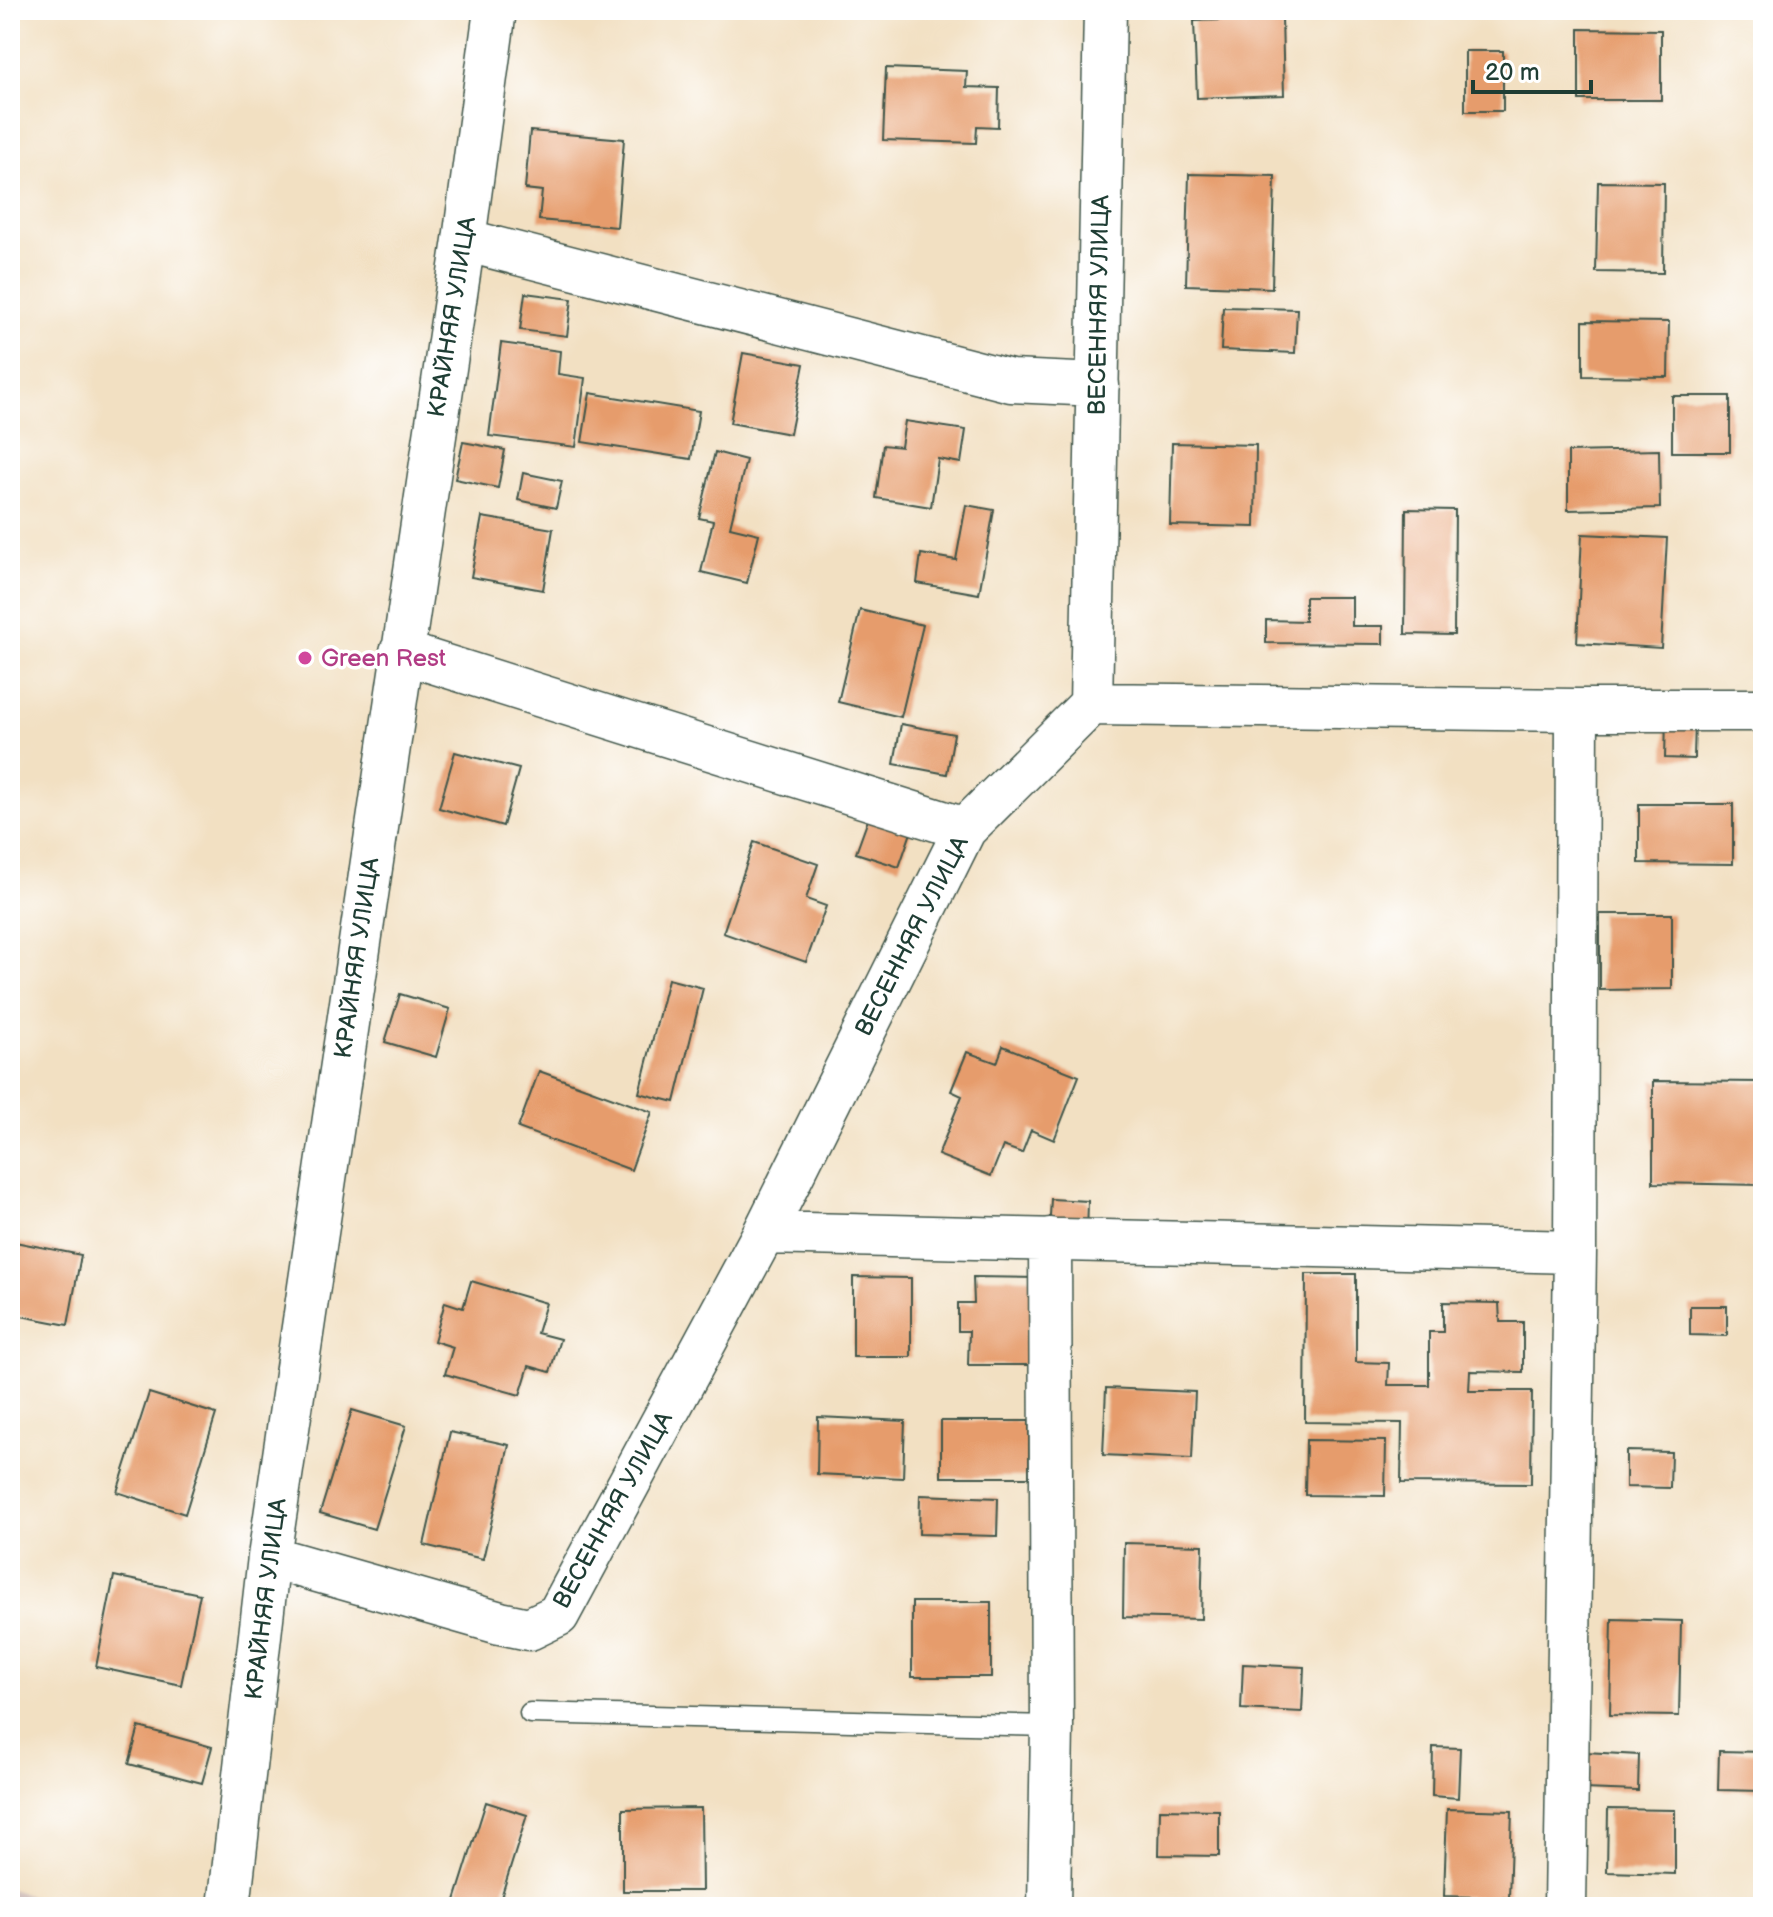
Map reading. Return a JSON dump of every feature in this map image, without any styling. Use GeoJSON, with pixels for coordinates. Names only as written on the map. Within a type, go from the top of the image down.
{"type":"FeatureCollection","features":[{"type":"Feature","properties":{"kind":"street","name":"КРАЙНЯЯ УЛИЦА"},"geometry":{"type":"LineString","coordinates":[[229,1907],[269,1557],[464,240],[495,10]]}},
{"type":"Feature","properties":{"kind":"street","name":"ВЕСЕННЯЯ УЛИЦА"},"geometry":{"type":"LineString","coordinates":[[269,1557],[529,1629],[558,1615],[764,1233],[965,829],[1091,704],[1105,10]]}},
{"type":"Feature","properties":{"kind":"street"},"geometry":{"type":"LineString","coordinates":[[464,240],[1011,381],[1098,385]]}},
{"type":"Feature","properties":{"kind":"street"},"geometry":{"type":"LineString","coordinates":[[401,652],[965,829]]}},
{"type":"Feature","properties":{"kind":"street"},"geometry":{"type":"LineString","coordinates":[[1091,704],[1763,710]]}},
{"type":"Feature","properties":{"kind":"street"},"geometry":{"type":"LineString","coordinates":[[1565,1907],[1575,1252],[1577,710]]}},
{"type":"Feature","properties":{"kind":"street"},"geometry":{"type":"LineString","coordinates":[[764,1233],[1575,1252]]}},
{"type":"Feature","properties":{"kind":"street"},"geometry":{"type":"LineString","coordinates":[[1049,1907],[1052,1726],[1050,1239]]}},
{"type":"Feature","properties":{"kind":"lane"},"geometry":{"type":"LineString","coordinates":[[530,1713],[1052,1726]]}},
{"type":"Feature","properties":{"kind":"shaded area"},"geometry":{"type":"Polygon","coordinates":[[[10,1889],[66,1907],[10,1907],[10,1889]]]}},
{"type":"Feature","properties":{"kind":"building"},"geometry":{"type":"Polygon","coordinates":[[[1282,18],[1284,95],[1197,98],[1194,21],[1282,18]]]}},
{"type":"Feature","properties":{"kind":"building"},"geometry":{"type":"Polygon","coordinates":[[[1579,29],[1661,30],[1661,100],[1579,100],[1579,29]]]}},
{"type":"Feature","properties":{"kind":"building"},"geometry":{"type":"Polygon","coordinates":[[[1465,51],[1503,51],[1503,111],[1465,111],[1465,51]]]}},
{"type":"Feature","properties":{"kind":"building"},"geometry":{"type":"Polygon","coordinates":[[[886,68],[967,71],[966,87],[999,88],[998,127],[977,126],[976,143],[883,140],[886,68]]]}},
{"type":"Feature","properties":{"kind":"building"},"geometry":{"type":"Polygon","coordinates":[[[530,131],[624,139],[617,227],[539,220],[542,191],[525,189],[530,131]]]}},
{"type":"Feature","properties":{"kind":"building"},"geometry":{"type":"Polygon","coordinates":[[[1189,174],[1275,176],[1272,288],[1186,285],[1189,174]]]}},
{"type":"Feature","properties":{"kind":"building"},"geometry":{"type":"Polygon","coordinates":[[[1598,182],[1664,183],[1663,273],[1596,272],[1598,182]]]}},
{"type":"Feature","properties":{"kind":"building"},"geometry":{"type":"Polygon","coordinates":[[[525,293],[572,299],[567,336],[520,330],[525,293]]]}},
{"type":"Feature","properties":{"kind":"building"},"geometry":{"type":"Polygon","coordinates":[[[1223,307],[1297,309],[1295,353],[1221,350],[1223,307]]]}},
{"type":"Feature","properties":{"kind":"building"},"geometry":{"type":"Polygon","coordinates":[[[1583,321],[1669,322],[1668,377],[1583,376],[1583,321]]]}},
{"type":"Feature","properties":{"kind":"building"},"geometry":{"type":"Polygon","coordinates":[[[501,343],[560,351],[558,374],[585,378],[576,447],[489,436],[501,343]]]}},
{"type":"Feature","properties":{"kind":"building"},"geometry":{"type":"Polygon","coordinates":[[[743,353],[804,364],[790,434],[730,423],[743,353]]]}},
{"type":"Feature","properties":{"kind":"building"},"geometry":{"type":"Polygon","coordinates":[[[590,393],[699,411],[691,459],[582,442],[590,393]]]}},
{"type":"Feature","properties":{"kind":"building"},"geometry":{"type":"Polygon","coordinates":[[[1672,396],[1730,396],[1730,452],[1672,452],[1672,396]]]}},
{"type":"Feature","properties":{"kind":"building"},"geometry":{"type":"Polygon","coordinates":[[[905,421],[966,430],[961,463],[938,459],[931,507],[876,498],[883,445],[901,447],[905,421]]]}},
{"type":"Feature","properties":{"kind":"building"},"geometry":{"type":"Polygon","coordinates":[[[463,442],[505,450],[498,488],[455,479],[463,442]]]}},
{"type":"Feature","properties":{"kind":"building"},"geometry":{"type":"Polygon","coordinates":[[[1172,443],[1256,445],[1255,527],[1170,525],[1172,443]]]}},
{"type":"Feature","properties":{"kind":"building"},"geometry":{"type":"Polygon","coordinates":[[[1659,450],[1660,508],[1568,510],[1568,452],[1659,450]]]}},
{"type":"Feature","properties":{"kind":"building"},"geometry":{"type":"Polygon","coordinates":[[[715,452],[746,460],[730,527],[759,534],[747,583],[701,572],[713,521],[699,518],[715,452]]]}},
{"type":"Feature","properties":{"kind":"building"},"geometry":{"type":"Polygon","coordinates":[[[523,473],[562,481],[556,508],[518,500],[523,473]]]}},
{"type":"Feature","properties":{"kind":"building"},"geometry":{"type":"Polygon","coordinates":[[[966,505],[994,510],[979,594],[917,583],[921,554],[956,560],[966,505]]]}},
{"type":"Feature","properties":{"kind":"building"},"geometry":{"type":"Polygon","coordinates":[[[1406,509],[1455,510],[1454,635],[1405,634],[1406,509]]]}},
{"type":"Feature","properties":{"kind":"building"},"geometry":{"type":"Polygon","coordinates":[[[482,517],[553,529],[543,590],[471,577],[482,517]]]}},
{"type":"Feature","properties":{"kind":"building"},"geometry":{"type":"Polygon","coordinates":[[[1582,534],[1667,538],[1661,648],[1577,643],[1582,534]]]}},
{"type":"Feature","properties":{"kind":"building"},"geometry":{"type":"Polygon","coordinates":[[[1305,597],[1352,597],[1352,626],[1383,626],[1383,644],[1266,643],[1266,620],[1305,621],[1305,597]]]}},
{"type":"Feature","properties":{"kind":"building"},"geometry":{"type":"Polygon","coordinates":[[[860,610],[923,625],[901,717],[838,702],[860,610]]]}},
{"type":"Feature","properties":{"kind":"building"},"geometry":{"type":"Polygon","coordinates":[[[1666,719],[1695,720],[1694,759],[1665,758],[1666,719]]]}},
{"type":"Feature","properties":{"kind":"building"},"geometry":{"type":"Polygon","coordinates":[[[901,724],[954,734],[947,774],[894,764],[901,724]]]}},
{"type":"Feature","properties":{"kind":"building"},"geometry":{"type":"Polygon","coordinates":[[[455,752],[519,769],[503,826],[439,808],[455,752]]]}},
{"type":"Feature","properties":{"kind":"building"},"geometry":{"type":"Polygon","coordinates":[[[1639,804],[1733,804],[1733,864],[1639,863],[1639,804]]]}},
{"type":"Feature","properties":{"kind":"building"},"geometry":{"type":"Polygon","coordinates":[[[873,806],[915,821],[899,867],[856,853],[873,806]]]}},
{"type":"Feature","properties":{"kind":"building"},"geometry":{"type":"Polygon","coordinates":[[[754,842],[818,864],[806,899],[826,906],[806,962],[723,933],[754,842]]]}},
{"type":"Feature","properties":{"kind":"building"},"geometry":{"type":"Polygon","coordinates":[[[1600,914],[1672,914],[1672,989],[1600,990],[1600,914]]]}},
{"type":"Feature","properties":{"kind":"building"},"geometry":{"type":"Polygon","coordinates":[[[668,979],[703,988],[675,1102],[639,1093],[668,979]]]}},
{"type":"Feature","properties":{"kind":"building"},"geometry":{"type":"Polygon","coordinates":[[[400,994],[450,1009],[436,1057],[385,1042],[400,994]]]}},
{"type":"Feature","properties":{"kind":"building"},"geometry":{"type":"Polygon","coordinates":[[[1003,1046],[1079,1076],[1054,1140],[1031,1130],[1022,1153],[1003,1146],[991,1176],[938,1155],[962,1096],[951,1091],[967,1052],[997,1063],[1003,1046]]]}},
{"type":"Feature","properties":{"kind":"building"},"geometry":{"type":"Polygon","coordinates":[[[539,1071],[652,1112],[631,1170],[518,1128],[539,1071]]]}},
{"type":"Feature","properties":{"kind":"building"},"geometry":{"type":"Polygon","coordinates":[[[1653,1081],[1763,1082],[1763,1185],[1653,1183],[1653,1081]]]}},
{"type":"Feature","properties":{"kind":"building"},"geometry":{"type":"Polygon","coordinates":[[[1051,1199],[1088,1201],[1087,1235],[1049,1233],[1051,1199]]]}},
{"type":"Feature","properties":{"kind":"building"},"geometry":{"type":"Polygon","coordinates":[[[10,1241],[81,1255],[68,1325],[10,1314],[10,1241]]]}},
{"type":"Feature","properties":{"kind":"building"},"geometry":{"type":"Polygon","coordinates":[[[1306,1274],[1356,1274],[1356,1362],[1389,1363],[1388,1385],[1429,1385],[1429,1332],[1443,1332],[1443,1302],[1499,1303],[1500,1322],[1523,1322],[1523,1372],[1470,1371],[1469,1391],[1532,1391],[1531,1484],[1401,1483],[1402,1423],[1305,1422],[1306,1274]]]}},
{"type":"Feature","properties":{"kind":"building"},"geometry":{"type":"Polygon","coordinates":[[[853,1277],[911,1278],[911,1357],[853,1357],[853,1277]]]}},
{"type":"Feature","properties":{"kind":"building"},"geometry":{"type":"Polygon","coordinates":[[[973,1277],[1038,1278],[1037,1365],[968,1365],[969,1331],[958,1331],[958,1303],[974,1303],[973,1277]]]}},
{"type":"Feature","properties":{"kind":"building"},"geometry":{"type":"Polygon","coordinates":[[[471,1281],[546,1303],[537,1333],[560,1339],[550,1372],[529,1366],[520,1395],[445,1374],[453,1347],[434,1341],[445,1302],[463,1308],[471,1281]]]}},
{"type":"Feature","properties":{"kind":"building"},"geometry":{"type":"Polygon","coordinates":[[[1690,1306],[1727,1306],[1727,1336],[1690,1335],[1690,1306]]]}},
{"type":"Feature","properties":{"kind":"building"},"geometry":{"type":"Polygon","coordinates":[[[1106,1388],[1195,1392],[1192,1459],[1103,1455],[1106,1388]]]}},
{"type":"Feature","properties":{"kind":"building"},"geometry":{"type":"Polygon","coordinates":[[[149,1393],[216,1414],[185,1514],[117,1492],[149,1393]]]}},
{"type":"Feature","properties":{"kind":"building"},"geometry":{"type":"Polygon","coordinates":[[[352,1410],[406,1426],[374,1529],[320,1513],[352,1410]]]}},
{"type":"Feature","properties":{"kind":"building"},"geometry":{"type":"Polygon","coordinates":[[[818,1417],[905,1421],[903,1478],[817,1474],[818,1417]]]}},
{"type":"Feature","properties":{"kind":"building"},"geometry":{"type":"Polygon","coordinates":[[[941,1421],[1029,1421],[1029,1477],[941,1477],[941,1421]]]}},
{"type":"Feature","properties":{"kind":"building"},"geometry":{"type":"Polygon","coordinates":[[[450,1432],[509,1445],[483,1559],[424,1545],[450,1432]]]}},
{"type":"Feature","properties":{"kind":"building"},"geometry":{"type":"Polygon","coordinates":[[[1306,1440],[1386,1441],[1385,1496],[1305,1495],[1306,1440]]]}},
{"type":"Feature","properties":{"kind":"building"},"geometry":{"type":"Polygon","coordinates":[[[1626,1451],[1671,1452],[1670,1488],[1626,1487],[1626,1451]]]}},
{"type":"Feature","properties":{"kind":"building"},"geometry":{"type":"Polygon","coordinates":[[[920,1495],[998,1498],[997,1536],[919,1534],[920,1495]]]}},
{"type":"Feature","properties":{"kind":"building"},"geometry":{"type":"Polygon","coordinates":[[[1124,1543],[1203,1545],[1201,1619],[1123,1617],[1124,1543]]]}},
{"type":"Feature","properties":{"kind":"building"},"geometry":{"type":"Polygon","coordinates":[[[114,1576],[200,1594],[181,1685],[96,1667],[114,1576]]]}},
{"type":"Feature","properties":{"kind":"building"},"geometry":{"type":"Polygon","coordinates":[[[912,1602],[991,1602],[991,1677],[912,1677],[912,1602]]]}},
{"type":"Feature","properties":{"kind":"building"},"geometry":{"type":"Polygon","coordinates":[[[1612,1619],[1681,1621],[1679,1716],[1610,1715],[1612,1619]]]}},
{"type":"Feature","properties":{"kind":"building"},"geometry":{"type":"Polygon","coordinates":[[[1243,1664],[1304,1667],[1302,1712],[1241,1709],[1243,1664]]]}},
{"type":"Feature","properties":{"kind":"building"},"geometry":{"type":"Polygon","coordinates":[[[139,1727],[212,1747],[202,1783],[129,1764],[139,1727]]]}},
{"type":"Feature","properties":{"kind":"building"},"geometry":{"type":"Polygon","coordinates":[[[1433,1747],[1460,1748],[1458,1798],[1432,1796],[1433,1747]]]}},
{"type":"Feature","properties":{"kind":"building"},"geometry":{"type":"Polygon","coordinates":[[[1719,1751],[1763,1752],[1763,1791],[1718,1790],[1719,1751]]]}},
{"type":"Feature","properties":{"kind":"building"},"geometry":{"type":"Polygon","coordinates":[[[1585,1752],[1639,1755],[1638,1791],[1584,1789],[1585,1752]]]}},
{"type":"Feature","properties":{"kind":"building"},"geometry":{"type":"Polygon","coordinates":[[[486,1802],[527,1815],[498,1907],[453,1907],[486,1802]]]}},
{"type":"Feature","properties":{"kind":"building"},"geometry":{"type":"Polygon","coordinates":[[[701,1808],[702,1891],[623,1891],[623,1809],[701,1808]]]}},
{"type":"Feature","properties":{"kind":"building"},"geometry":{"type":"Polygon","coordinates":[[[1160,1809],[1219,1810],[1219,1856],[1159,1855],[1160,1809]]]}},
{"type":"Feature","properties":{"kind":"building"},"geometry":{"type":"Polygon","coordinates":[[[1447,1809],[1512,1811],[1509,1898],[1444,1896],[1447,1809]]]}},
{"type":"Feature","properties":{"kind":"building"},"geometry":{"type":"Polygon","coordinates":[[[1608,1809],[1675,1810],[1675,1874],[1607,1872],[1608,1809]]]}},
{"type":"Feature","properties":{"kind":"building"},"geometry":{"type":"Polygon","coordinates":[[[1291,1902],[1332,1905],[1291,1907],[1291,1902]]]}},
{"type":"Feature","properties":{"kind":"place","name":"Green Rest"},"geometry":{"type":"Point","coordinates":[305,658]}}]}
